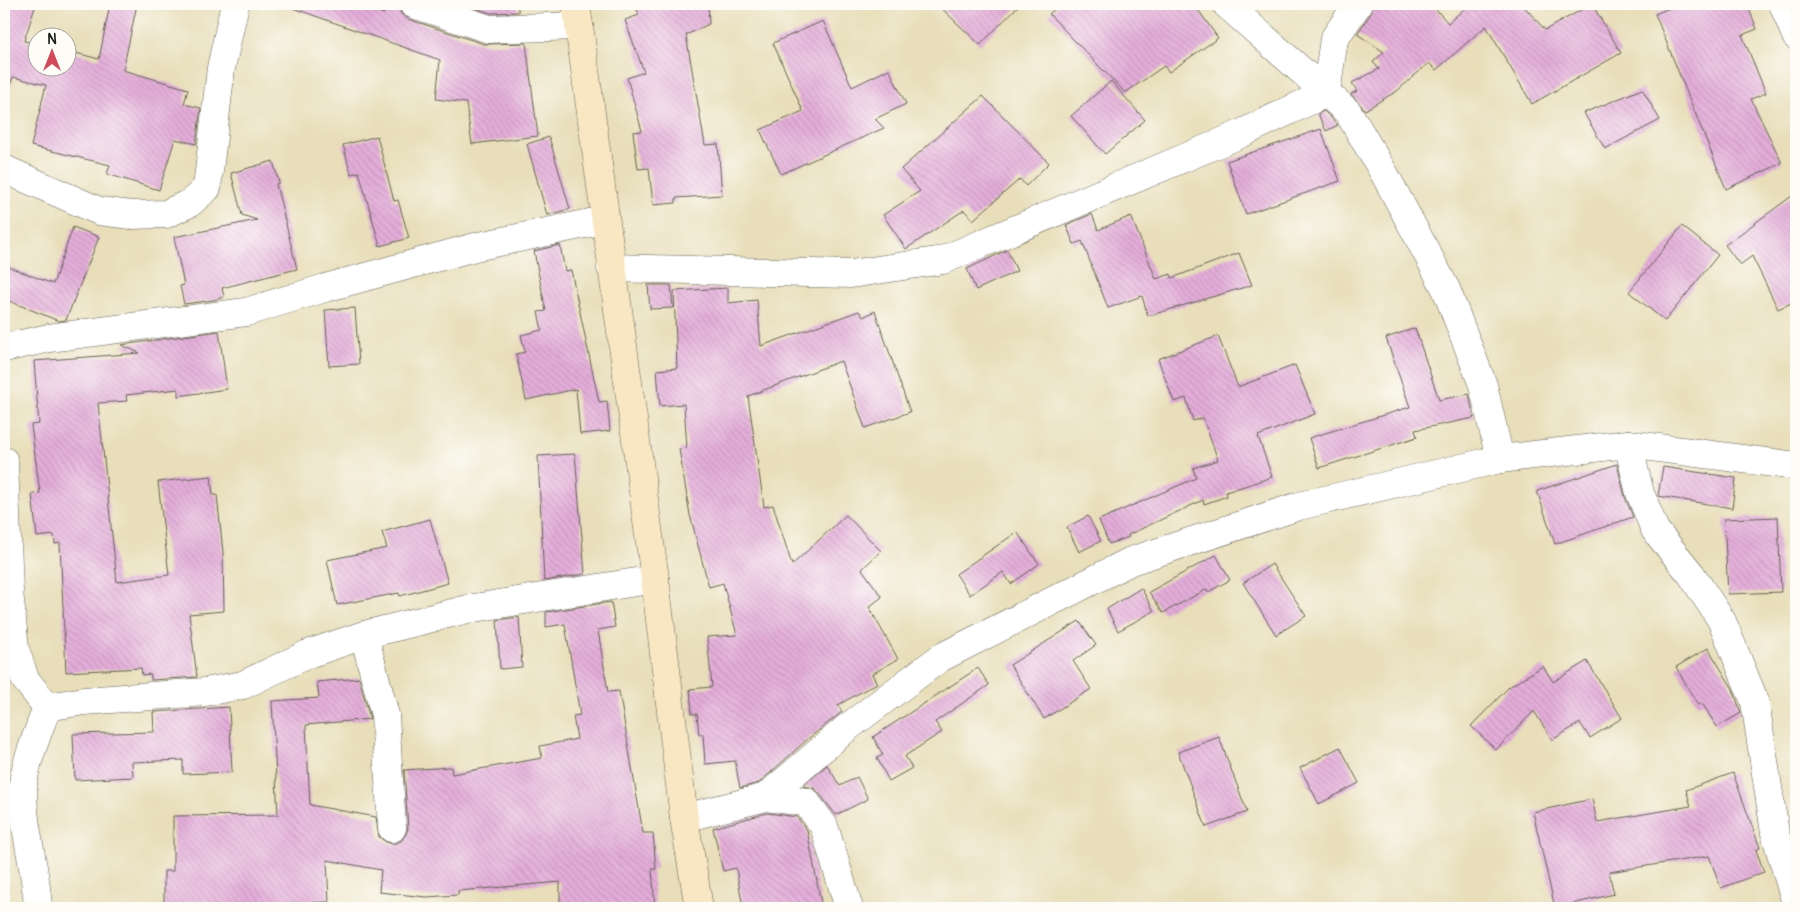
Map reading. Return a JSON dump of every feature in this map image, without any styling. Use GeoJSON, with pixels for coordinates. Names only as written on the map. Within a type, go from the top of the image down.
{"type":"FeatureCollection","features":[{"type":"Feature","properties":{"kind":"main road"},"geometry":{"type":"LineString","coordinates":[[577,15],[655,579],[684,818],[699,908]]}},
{"type":"Feature","properties":{"kind":"street"},"geometry":{"type":"LineString","coordinates":[[4,169],[99,210],[131,215],[166,214],[190,203],[207,188],[221,68],[235,4]]}},
{"type":"Feature","properties":{"kind":"street"},"geometry":{"type":"LineString","coordinates":[[413,4],[489,29],[577,15]]}},
{"type":"Feature","properties":{"kind":"street"},"geometry":{"type":"LineString","coordinates":[[1226,4],[1348,112],[1384,173],[1446,289],[1483,384],[1500,459]]}},
{"type":"Feature","properties":{"kind":"street"},"geometry":{"type":"LineString","coordinates":[[1326,93],[1334,39],[1358,4]]}},
{"type":"Feature","properties":{"kind":"street"},"geometry":{"type":"LineString","coordinates":[[1782,4],[1796,36]]}},
{"type":"Feature","properties":{"kind":"street"},"geometry":{"type":"LineString","coordinates":[[611,268],[851,274],[943,260],[1236,136],[1326,93]]}},
{"type":"Feature","properties":{"kind":"street"},"geometry":{"type":"LineString","coordinates":[[4,348],[49,338],[246,312],[325,288],[475,247],[604,220]]}},
{"type":"Feature","properties":{"kind":"street"},"geometry":{"type":"LineString","coordinates":[[1628,444],[1640,493],[1655,530],[1690,574],[1722,621],[1756,702],[1775,833],[1796,903]]}},
{"type":"Feature","properties":{"kind":"street"},"geometry":{"type":"LineString","coordinates":[[766,797],[848,727],[940,658],[1131,562],[1298,506],[1500,459],[1628,444],[1796,466]]}},
{"type":"Feature","properties":{"kind":"street"},"geometry":{"type":"LineString","coordinates":[[4,461],[6,592],[15,650],[25,679],[47,707]]}},
{"type":"Feature","properties":{"kind":"street"},"geometry":{"type":"LineString","coordinates":[[47,707],[84,701],[205,692],[243,685],[308,654],[364,635],[468,609],[655,579]]}},
{"type":"Feature","properties":{"kind":"street"},"geometry":{"type":"LineString","coordinates":[[364,635],[385,715],[392,828]]}},
{"type":"Feature","properties":{"kind":"street"},"geometry":{"type":"LineString","coordinates":[[38,908],[36,878],[24,814],[23,783],[47,707]]}},
{"type":"Feature","properties":{"kind":"street"},"geometry":{"type":"LineString","coordinates":[[684,818],[766,797],[806,802],[824,826],[849,908]]}},
{"type":"Feature","properties":{"kind":"building"},"geometry":{"type":"Polygon","coordinates":[[[4,4],[36,4],[24,41],[28,42],[28,78],[78,78],[78,54],[99,59],[110,4],[137,4],[123,70],[188,89],[184,104],[201,108],[196,144],[175,139],[159,190],[107,174],[110,165],[31,146],[46,85],[13,77],[9,90],[4,89],[4,4]]]}},
{"type":"Feature","properties":{"kind":"building"},"geometry":{"type":"Polygon","coordinates":[[[291,4],[355,4],[384,14],[385,4],[398,4],[401,14],[408,19],[484,44],[526,43],[538,136],[472,144],[466,103],[436,99],[440,60],[290,7],[291,4]]]}},
{"type":"Feature","properties":{"kind":"building"},"geometry":{"type":"Polygon","coordinates":[[[462,4],[518,4],[518,12],[491,13],[462,4]]]}},
{"type":"Feature","properties":{"kind":"building"},"geometry":{"type":"Polygon","coordinates":[[[635,4],[708,4],[709,24],[686,35],[705,145],[718,144],[722,195],[676,198],[676,203],[653,205],[649,168],[638,169],[633,132],[642,131],[627,78],[644,72],[625,20],[639,15],[635,4]]]}},
{"type":"Feature","properties":{"kind":"building"},"geometry":{"type":"Polygon","coordinates":[[[937,4],[1020,4],[980,45],[937,4]]]}},
{"type":"Feature","properties":{"kind":"building"},"geometry":{"type":"Polygon","coordinates":[[[1061,4],[1194,4],[1218,38],[1169,72],[1164,66],[1125,93],[1049,14],[1061,4]]]}},
{"type":"Feature","properties":{"kind":"building"},"geometry":{"type":"Polygon","coordinates":[[[1373,4],[1431,4],[1448,23],[1470,4],[1522,4],[1545,30],[1592,4],[1621,53],[1532,104],[1486,26],[1436,70],[1429,63],[1397,91],[1365,110],[1351,94],[1357,91],[1352,83],[1379,69],[1373,62],[1384,52],[1357,34],[1371,13],[1373,4]]]}},
{"type":"Feature","properties":{"kind":"building"},"geometry":{"type":"Polygon","coordinates":[[[1679,4],[1747,4],[1757,29],[1742,35],[1766,93],[1751,99],[1782,163],[1726,189],[1655,14],[1679,4]]]}},
{"type":"Feature","properties":{"kind":"building"},"geometry":{"type":"Polygon","coordinates":[[[823,21],[852,87],[889,69],[906,104],[875,119],[884,128],[781,174],[760,130],[803,111],[773,43],[823,21]]]}},
{"type":"Feature","properties":{"kind":"building"},"geometry":{"type":"Polygon","coordinates":[[[1111,81],[1145,120],[1105,154],[1071,116],[1111,81]]]}},
{"type":"Feature","properties":{"kind":"building"},"geometry":{"type":"Polygon","coordinates":[[[1642,89],[1660,120],[1605,149],[1584,113],[1642,89]]]}},
{"type":"Feature","properties":{"kind":"building"},"geometry":{"type":"Polygon","coordinates":[[[983,96],[1049,163],[1026,186],[1020,179],[973,220],[964,210],[906,249],[883,215],[920,191],[901,169],[983,96]]]}},
{"type":"Feature","properties":{"kind":"building"},"geometry":{"type":"Polygon","coordinates":[[[1324,111],[1338,125],[1326,131],[1318,114],[1324,111]]]}},
{"type":"Feature","properties":{"kind":"building"},"geometry":{"type":"Polygon","coordinates":[[[1321,129],[1340,181],[1246,214],[1227,161],[1321,129]]]}},
{"type":"Feature","properties":{"kind":"building"},"geometry":{"type":"Polygon","coordinates":[[[377,136],[394,201],[398,200],[409,238],[380,246],[359,172],[351,174],[343,145],[377,136]]]}},
{"type":"Feature","properties":{"kind":"building"},"geometry":{"type":"Polygon","coordinates":[[[549,137],[570,209],[547,215],[527,144],[549,137]]]}},
{"type":"Feature","properties":{"kind":"building"},"geometry":{"type":"Polygon","coordinates":[[[273,161],[279,183],[276,184],[297,269],[222,288],[224,297],[184,304],[180,286],[184,285],[174,237],[257,220],[242,215],[231,173],[273,161]]]}},
{"type":"Feature","properties":{"kind":"building"},"geometry":{"type":"Polygon","coordinates":[[[1796,193],[1796,301],[1778,309],[1752,256],[1740,265],[1725,245],[1796,193]]]}},
{"type":"Feature","properties":{"kind":"building"},"geometry":{"type":"Polygon","coordinates":[[[1092,214],[1098,230],[1131,216],[1156,279],[1171,274],[1172,278],[1239,253],[1252,285],[1148,316],[1142,296],[1108,308],[1082,241],[1074,244],[1066,225],[1092,214]]]}},
{"type":"Feature","properties":{"kind":"building"},"geometry":{"type":"Polygon","coordinates":[[[1682,226],[1718,255],[1665,321],[1629,292],[1682,226]]]}},
{"type":"Feature","properties":{"kind":"building"},"geometry":{"type":"Polygon","coordinates":[[[73,227],[99,237],[66,320],[59,321],[4,299],[4,265],[53,284],[73,227]]]}},
{"type":"Feature","properties":{"kind":"building"},"geometry":{"type":"Polygon","coordinates":[[[560,245],[565,271],[571,270],[599,402],[607,401],[610,431],[580,434],[576,389],[526,400],[516,354],[525,352],[521,335],[542,330],[538,312],[546,311],[534,251],[560,245]]]}},
{"type":"Feature","properties":{"kind":"building"},"geometry":{"type":"Polygon","coordinates":[[[1007,250],[1017,271],[976,290],[967,269],[1007,250]]]}},
{"type":"Feature","properties":{"kind":"building"},"geometry":{"type":"Polygon","coordinates":[[[648,285],[671,285],[673,308],[650,309],[648,285]]]}},
{"type":"Feature","properties":{"kind":"building"},"geometry":{"type":"Polygon","coordinates":[[[728,288],[728,303],[757,300],[761,346],[859,311],[863,317],[875,311],[910,412],[865,428],[841,361],[748,396],[764,507],[773,505],[792,565],[846,515],[881,551],[862,569],[882,597],[869,607],[898,659],[872,674],[877,683],[838,705],[842,712],[809,738],[759,783],[740,788],[735,761],[705,764],[703,734],[699,735],[697,714],[692,714],[690,689],[712,687],[707,637],[737,635],[723,583],[709,587],[690,515],[679,449],[687,448],[684,404],[660,406],[657,370],[677,368],[674,291],[728,288]]]}},
{"type":"Feature","properties":{"kind":"building"},"geometry":{"type":"Polygon","coordinates":[[[355,308],[359,364],[329,366],[325,310],[355,308]]]}},
{"type":"Feature","properties":{"kind":"building"},"geometry":{"type":"Polygon","coordinates":[[[1415,328],[1439,400],[1469,394],[1474,418],[1415,430],[1417,437],[1319,468],[1309,438],[1410,407],[1386,338],[1415,328]]]}},
{"type":"Feature","properties":{"kind":"building"},"geometry":{"type":"Polygon","coordinates":[[[219,331],[227,389],[178,396],[178,389],[126,395],[127,401],[98,403],[117,582],[169,575],[158,482],[211,476],[213,495],[217,495],[223,552],[224,611],[189,614],[197,677],[151,680],[151,674],[142,675],[141,668],[66,672],[60,543],[55,544],[54,535],[37,537],[32,494],[40,493],[31,425],[39,424],[34,361],[140,353],[121,345],[219,331]]]}},
{"type":"Feature","properties":{"kind":"building"},"geometry":{"type":"Polygon","coordinates":[[[1218,336],[1238,387],[1295,365],[1315,414],[1258,436],[1272,477],[1226,492],[1227,496],[1204,504],[1203,500],[1128,535],[1129,537],[1109,544],[1099,520],[1196,478],[1193,468],[1218,460],[1203,418],[1193,421],[1186,398],[1174,402],[1158,359],[1218,336]]]}},
{"type":"Feature","properties":{"kind":"building"},"geometry":{"type":"Polygon","coordinates":[[[575,454],[585,574],[544,581],[538,456],[575,454]]]}},
{"type":"Feature","properties":{"kind":"building"},"geometry":{"type":"Polygon","coordinates":[[[1617,464],[1625,497],[1633,517],[1555,544],[1537,491],[1617,464]]]}},
{"type":"Feature","properties":{"kind":"building"},"geometry":{"type":"Polygon","coordinates":[[[1663,467],[1736,478],[1732,508],[1658,496],[1663,467]]]}},
{"type":"Feature","properties":{"kind":"building"},"geometry":{"type":"Polygon","coordinates":[[[1088,516],[1101,541],[1079,552],[1067,527],[1088,516]]]}},
{"type":"Feature","properties":{"kind":"building"},"geometry":{"type":"Polygon","coordinates":[[[1778,517],[1781,592],[1728,594],[1724,519],[1778,517]]]}},
{"type":"Feature","properties":{"kind":"building"},"geometry":{"type":"Polygon","coordinates":[[[430,519],[448,583],[400,596],[399,593],[337,605],[327,560],[387,548],[382,532],[430,519]]]}},
{"type":"Feature","properties":{"kind":"building"},"geometry":{"type":"Polygon","coordinates":[[[1017,532],[1039,564],[1011,584],[1003,572],[970,595],[956,574],[1017,532]]]}},
{"type":"Feature","properties":{"kind":"building"},"geometry":{"type":"Polygon","coordinates":[[[1216,555],[1230,580],[1208,592],[1207,589],[1163,613],[1149,592],[1216,555]]]}},
{"type":"Feature","properties":{"kind":"building"},"geometry":{"type":"Polygon","coordinates":[[[1272,564],[1306,616],[1276,635],[1243,583],[1272,564]]]}},
{"type":"Feature","properties":{"kind":"building"},"geometry":{"type":"Polygon","coordinates":[[[1141,588],[1154,611],[1118,631],[1107,609],[1141,588]]]}},
{"type":"Feature","properties":{"kind":"building"},"geometry":{"type":"Polygon","coordinates":[[[611,602],[615,627],[598,630],[608,692],[619,691],[643,833],[653,833],[656,869],[652,869],[655,908],[560,908],[560,882],[458,891],[458,895],[426,897],[379,892],[381,870],[327,860],[329,902],[164,908],[164,871],[173,871],[173,816],[278,815],[272,701],[319,698],[317,682],[359,678],[370,719],[306,725],[310,805],[376,817],[379,837],[393,844],[401,841],[408,828],[404,770],[451,767],[452,774],[542,758],[540,746],[577,739],[573,716],[580,715],[565,624],[546,627],[546,612],[611,602]]]}},
{"type":"Feature","properties":{"kind":"building"},"geometry":{"type":"Polygon","coordinates":[[[519,617],[522,667],[500,669],[497,620],[519,617]]]}},
{"type":"Feature","properties":{"kind":"building"},"geometry":{"type":"Polygon","coordinates":[[[1079,621],[1096,645],[1073,661],[1091,689],[1044,719],[1010,665],[1079,621]]]}},
{"type":"Feature","properties":{"kind":"building"},"geometry":{"type":"Polygon","coordinates":[[[1708,648],[1733,689],[1741,713],[1717,727],[1702,703],[1698,705],[1676,667],[1708,648]]]}},
{"type":"Feature","properties":{"kind":"building"},"geometry":{"type":"Polygon","coordinates":[[[1587,661],[1622,718],[1590,738],[1580,723],[1552,740],[1534,711],[1496,750],[1471,726],[1509,687],[1543,666],[1553,682],[1587,661]]]}},
{"type":"Feature","properties":{"kind":"building"},"geometry":{"type":"Polygon","coordinates":[[[978,668],[989,685],[935,722],[942,732],[905,756],[912,768],[889,781],[877,758],[883,755],[873,737],[978,668]]]}},
{"type":"Feature","properties":{"kind":"building"},"geometry":{"type":"Polygon","coordinates":[[[229,707],[232,772],[183,774],[183,760],[132,762],[133,777],[75,780],[73,734],[154,732],[153,712],[229,707]]]}},
{"type":"Feature","properties":{"kind":"building"},"geometry":{"type":"Polygon","coordinates":[[[1219,737],[1247,812],[1206,827],[1178,752],[1219,737]]]}},
{"type":"Feature","properties":{"kind":"building"},"geometry":{"type":"Polygon","coordinates":[[[1340,747],[1359,783],[1319,804],[1300,768],[1340,747]]]}},
{"type":"Feature","properties":{"kind":"building"},"geometry":{"type":"Polygon","coordinates":[[[827,765],[840,786],[857,777],[868,799],[836,815],[814,788],[803,786],[827,765]]]}},
{"type":"Feature","properties":{"kind":"building"},"geometry":{"type":"Polygon","coordinates":[[[1733,773],[1760,848],[1756,850],[1764,872],[1721,888],[1709,856],[1609,872],[1614,894],[1555,908],[1533,812],[1592,799],[1597,822],[1691,806],[1686,790],[1733,773]]]}},
{"type":"Feature","properties":{"kind":"building"},"geometry":{"type":"Polygon","coordinates":[[[767,813],[797,817],[807,830],[822,908],[743,908],[736,868],[723,871],[713,828],[767,813]]]}}]}
